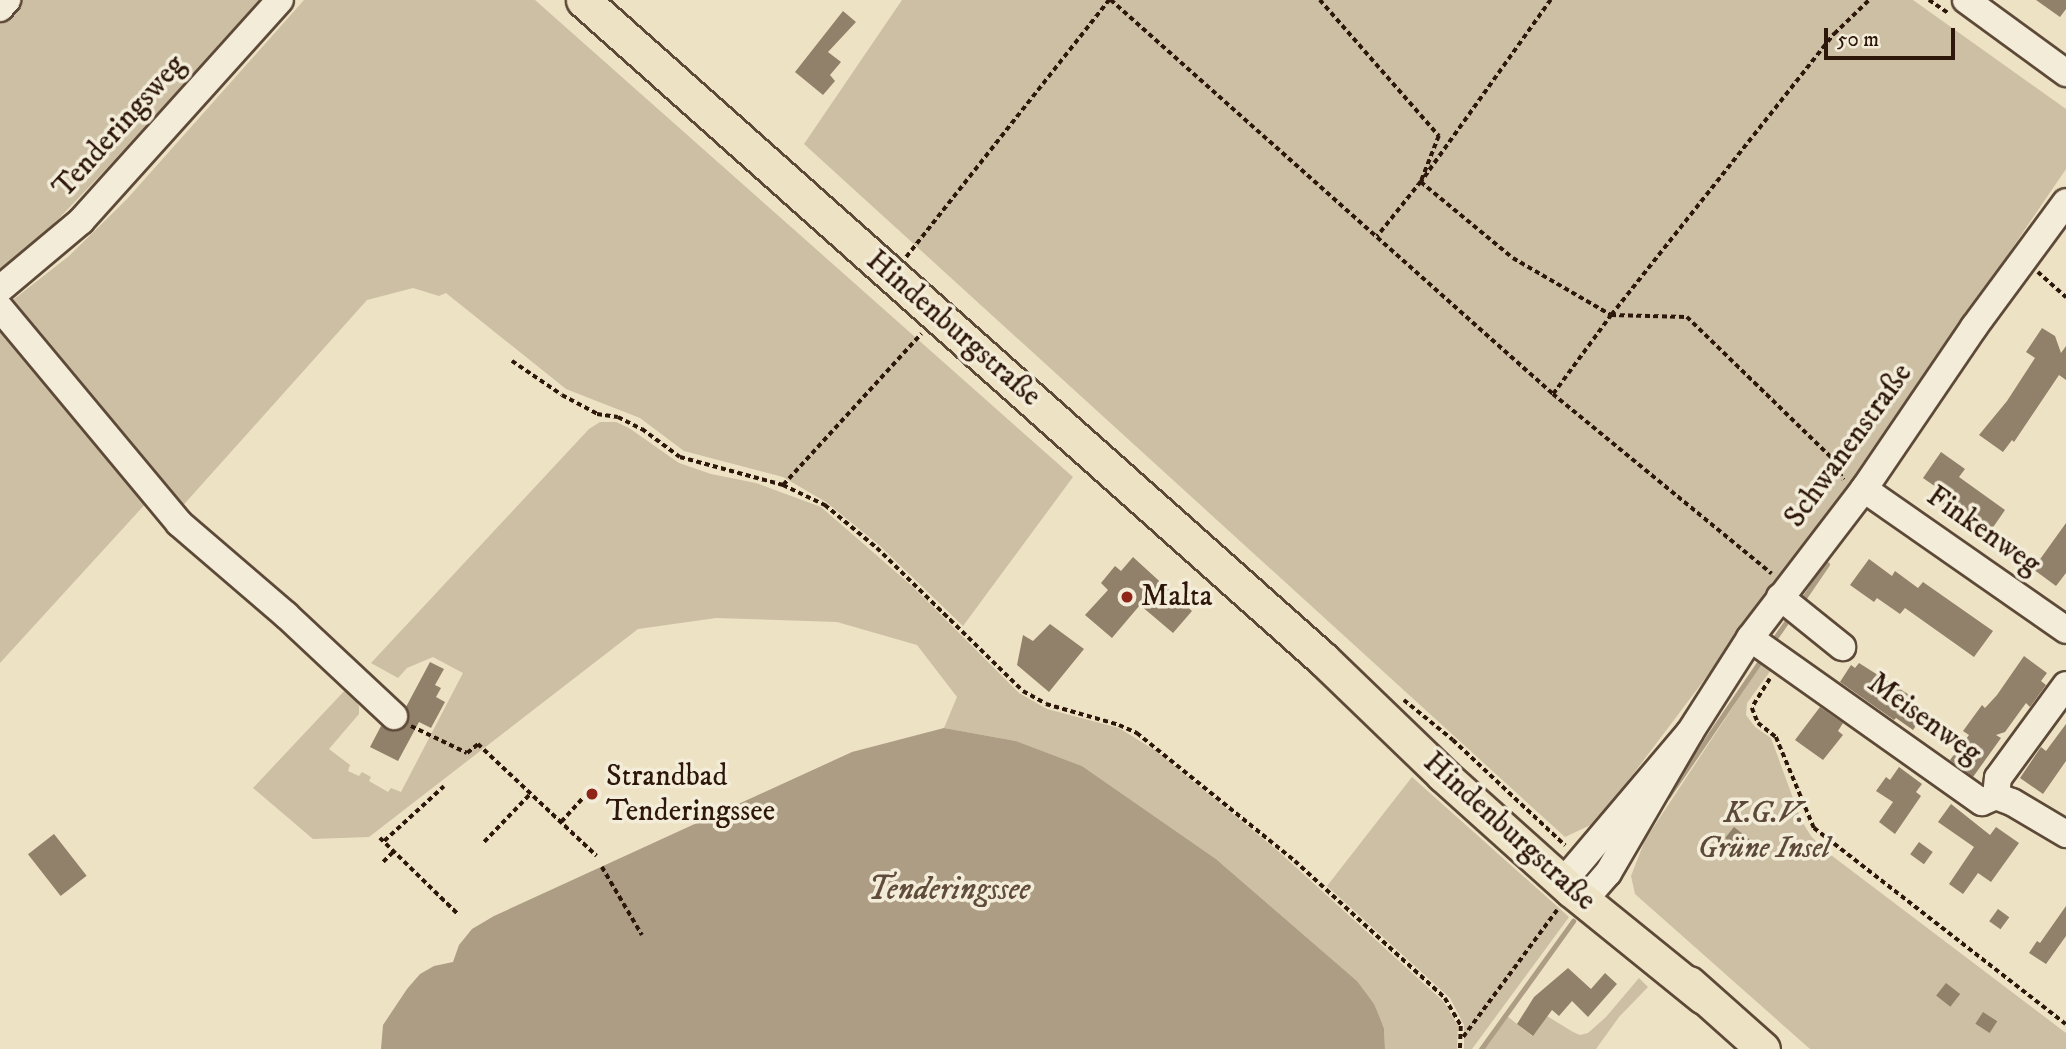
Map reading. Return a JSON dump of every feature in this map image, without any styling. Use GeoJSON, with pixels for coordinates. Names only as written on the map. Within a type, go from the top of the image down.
{"type":"FeatureCollection","features":[{"type":"Feature","properties":{"kind":"main road","name":"Hindenburgstraße"},"geometry":{"type":"LineString","coordinates":[[583,0],[1323,659],[1443,775],[1579,884],[1763,1049]]}},
{"type":"Feature","properties":{"kind":"street"},"geometry":{"type":"LineString","coordinates":[[0,8],[7,0]]}},
{"type":"Feature","properties":{"kind":"street","name":"Tenderingsweg"},"geometry":{"type":"LineString","coordinates":[[0,289],[81,221],[280,0]]}},
{"type":"Feature","properties":{"kind":"street"},"geometry":{"type":"LineString","coordinates":[[1966,0],[2066,73]]}},
{"type":"Feature","properties":{"kind":"street","name":"Schwanenstraße"},"geometry":{"type":"LineString","coordinates":[[1579,884],[1608,873],[1690,732],[1750,638],[1864,489],[2023,259],[2066,202]]}},
{"type":"Feature","properties":{"kind":"street"},"geometry":{"type":"LineString","coordinates":[[0,308],[179,523],[286,615],[394,716]]}},
{"type":"Feature","properties":{"kind":"street","name":"Finkenweg"},"geometry":{"type":"LineString","coordinates":[[1864,489],[2065,627]]}},
{"type":"Feature","properties":{"kind":"street"},"geometry":{"type":"LineString","coordinates":[[1784,592],[1842,647]]}},
{"type":"Feature","properties":{"kind":"street","name":"Meisenweg"},"geometry":{"type":"LineString","coordinates":[[1750,638],[1982,802],[1996,796],[2066,834]]}},
{"type":"Feature","properties":{"kind":"street"},"geometry":{"type":"LineString","coordinates":[[1996,796],[1998,778],[2066,685]]}},
{"type":"Feature","properties":{"kind":"path"},"geometry":{"type":"LineString","coordinates":[[892,274],[1110,0],[1553,394],[1784,592]]}},
{"type":"Feature","properties":{"kind":"path"},"geometry":{"type":"LineString","coordinates":[[1320,0],[1439,136],[1420,182]]}},
{"type":"Feature","properties":{"kind":"path"},"geometry":{"type":"LineString","coordinates":[[1377,237],[1420,182],[1551,0]]}},
{"type":"Feature","properties":{"kind":"path"},"geometry":{"type":"LineString","coordinates":[[1553,394],[1611,315],[1835,34],[1869,0]]}},
{"type":"Feature","properties":{"kind":"path"},"geometry":{"type":"LineString","coordinates":[[1420,182],[1514,258],[1611,315],[1687,317],[1831,457],[1847,486],[1864,489]]}},
{"type":"Feature","properties":{"kind":"path"},"geometry":{"type":"LineString","coordinates":[[2023,259],[2066,297]]}},
{"type":"Feature","properties":{"kind":"path"},"geometry":{"type":"LineString","coordinates":[[783,485],[938,315]]}},
{"type":"Feature","properties":{"kind":"path"},"geometry":{"type":"LineString","coordinates":[[512,360],[562,395],[597,414],[618,417],[642,429],[680,457],[783,485],[825,505],[877,548],[1023,691],[1046,704],[1118,725],[1159,749],[1295,861],[1445,998],[1455,1011],[1463,1037]]}},
{"type":"Feature","properties":{"kind":"path"},"geometry":{"type":"LineString","coordinates":[[1782,659],[1752,708],[1758,723],[1776,737],[1814,828],[2066,1024]]}},
{"type":"Feature","properties":{"kind":"path"},"geometry":{"type":"LineString","coordinates":[[394,716],[467,753],[478,744],[597,856]]}},
{"type":"Feature","properties":{"kind":"path"},"geometry":{"type":"LineString","coordinates":[[443,786],[382,839],[459,915]]}},
{"type":"Feature","properties":{"kind":"path"},"geometry":{"type":"LineString","coordinates":[[561,822],[590,790]]}},
{"type":"Feature","properties":{"kind":"path"},"geometry":{"type":"LineString","coordinates":[[484,842],[530,794]]}},
{"type":"Feature","properties":{"kind":"path"},"geometry":{"type":"LineString","coordinates":[[383,863],[394,851]]}},
{"type":"Feature","properties":{"kind":"path"},"geometry":{"type":"LineString","coordinates":[[602,867],[642,935]]}},
{"type":"Feature","properties":{"kind":"path"},"geometry":{"type":"LineString","coordinates":[[1460,1049],[1463,1037],[1579,884]]}},
{"type":"Feature","properties":{"kind":"green space"},"geometry":{"type":"Polygon","coordinates":[[[13,0],[259,0],[46,232],[0,271],[0,14],[13,0]]]}},
{"type":"Feature","properties":{"kind":"green space"},"geometry":{"type":"Polygon","coordinates":[[[304,0],[535,0],[1073,477],[963,626],[879,545],[826,502],[783,477],[684,451],[640,418],[566,389],[446,293],[439,296],[413,288],[367,300],[178,511],[159,489],[0,663],[0,310],[69,256],[127,199],[304,0]]]}},
{"type":"Feature","properties":{"kind":"green space"},"geometry":{"type":"Polygon","coordinates":[[[902,0],[1913,0],[2066,109],[2066,169],[1852,484],[1597,822],[1565,837],[804,144],[902,0]]]}},
{"type":"Feature","properties":{"kind":"green space"},"geometry":{"type":"Polygon","coordinates":[[[600,422],[616,422],[629,428],[679,463],[711,474],[756,483],[821,507],[913,587],[1019,693],[1047,709],[1119,728],[1156,751],[1278,851],[1444,1002],[1458,1026],[1457,1049],[1385,1049],[1384,1027],[1357,981],[1216,859],[1082,766],[1016,741],[944,728],[957,697],[917,645],[837,622],[716,618],[638,629],[369,837],[313,839],[253,788],[348,687],[359,706],[359,714],[329,749],[350,765],[348,771],[359,776],[362,772],[371,777],[369,781],[388,792],[391,788],[401,792],[463,673],[433,657],[407,668],[398,678],[371,663],[589,429],[600,422]]]}},
{"type":"Feature","properties":{"kind":"green space","name":"K.G.V. Grüne Insel"},"geometry":{"type":"Polygon","coordinates":[[[1764,660],[1774,666],[1747,703],[1746,715],[1755,727],[1771,738],[1801,820],[1811,836],[1823,849],[2066,1033],[2066,1049],[1810,1049],[1635,894],[1631,876],[1645,840],[1764,660]]]}},
{"type":"Feature","properties":{"kind":"green space"},"geometry":{"type":"Polygon","coordinates":[[[1412,777],[1569,917],[1472,1049],[1464,1049],[1464,1025],[1450,998],[1327,886],[1412,777]]]}},
{"type":"Feature","properties":{"kind":"green space"},"geometry":{"type":"Polygon","coordinates":[[[1639,978],[1648,987],[1619,1017],[1596,1049],[1483,1049],[1507,1016],[1532,1036],[1547,1016],[1580,1035],[1588,1033],[1606,1017],[1639,978]]]}},
{"type":"Feature","properties":{"kind":"water","name":"Tenderingssee"},"geometry":{"type":"Polygon","coordinates":[[[944,728],[1016,741],[1082,766],[1216,859],[1357,981],[1374,1004],[1384,1028],[1385,1049],[381,1049],[383,1025],[407,989],[420,974],[434,966],[453,962],[459,945],[472,929],[494,916],[852,752],[944,728]]]}},
{"type":"Feature","properties":{"kind":"building"},"geometry":{"type":"Polygon","coordinates":[[[2036,0],[2066,0],[2066,9],[2060,17],[2036,0]]]}},
{"type":"Feature","properties":{"kind":"building"},"geometry":{"type":"Polygon","coordinates":[[[843,11],[856,22],[828,52],[841,62],[830,75],[835,81],[823,95],[795,72],[843,11]]]}},
{"type":"Feature","properties":{"kind":"building"},"geometry":{"type":"Polygon","coordinates":[[[2042,328],[2055,336],[2061,353],[2066,346],[2066,380],[2059,375],[2014,442],[2012,440],[2003,452],[1979,435],[2007,401],[2035,358],[2026,352],[2042,328]]]}},
{"type":"Feature","properties":{"kind":"building"},"geometry":{"type":"Polygon","coordinates":[[[1941,452],[1965,469],[1959,477],[2005,510],[1987,536],[1940,503],[1946,494],[1923,478],[1941,452]]]}},
{"type":"Feature","properties":{"kind":"building"},"geometry":{"type":"Polygon","coordinates":[[[2066,523],[2066,573],[2056,586],[2033,569],[2066,523]]]}},
{"type":"Feature","properties":{"kind":"building","name":"Malta"},"geometry":{"type":"Polygon","coordinates":[[[1133,557],[1192,611],[1173,633],[1140,605],[1112,638],[1085,615],[1108,590],[1101,583],[1115,566],[1121,571],[1133,557]]]}},
{"type":"Feature","properties":{"kind":"building"},"geometry":{"type":"Polygon","coordinates":[[[1869,559],[1892,576],[1895,571],[1918,588],[1923,582],[1993,631],[1974,657],[1905,608],[1900,614],[1877,598],[1874,602],[1850,585],[1869,559]]]}},
{"type":"Feature","properties":{"kind":"building"},"geometry":{"type":"Polygon","coordinates":[[[1050,624],[1084,649],[1049,692],[1017,665],[1023,635],[1033,641],[1050,624]]]}},
{"type":"Feature","properties":{"kind":"building"},"geometry":{"type":"Polygon","coordinates":[[[2024,656],[2047,673],[2041,681],[2046,685],[2030,707],[2026,703],[2005,732],[1996,735],[2001,738],[1973,777],[1950,760],[1969,735],[1963,731],[1982,705],[1985,708],[1997,695],[2024,656]]]}},
{"type":"Feature","properties":{"kind":"building"},"geometry":{"type":"Polygon","coordinates":[[[430,662],[444,669],[435,685],[441,688],[436,697],[445,702],[431,728],[419,722],[398,761],[370,747],[381,726],[391,731],[406,726],[409,719],[406,707],[430,662]]]}},
{"type":"Feature","properties":{"kind":"building"},"geometry":{"type":"Polygon","coordinates":[[[1859,663],[1911,696],[1906,704],[1923,716],[1913,730],[1840,682],[1851,665],[1855,668],[1859,663]]]}},
{"type":"Feature","properties":{"kind":"building"},"geometry":{"type":"Polygon","coordinates":[[[1820,707],[1843,723],[1838,731],[1843,735],[1823,760],[1795,740],[1820,707]]]}},
{"type":"Feature","properties":{"kind":"building"},"geometry":{"type":"Polygon","coordinates":[[[2066,724],[2066,761],[2043,794],[2020,778],[2041,747],[2046,751],[2066,724]]]}},
{"type":"Feature","properties":{"kind":"building"},"geometry":{"type":"Polygon","coordinates":[[[1899,767],[1922,784],[1916,792],[1921,796],[1895,834],[1879,822],[1893,802],[1876,791],[1886,777],[1890,780],[1899,767]]]}},
{"type":"Feature","properties":{"kind":"building"},"geometry":{"type":"Polygon","coordinates":[[[1951,804],[1990,835],[1996,827],[2019,843],[1991,882],[1978,873],[1963,894],[1949,884],[1974,847],[1938,822],[1951,804]]]}},
{"type":"Feature","properties":{"kind":"building"},"geometry":{"type":"Polygon","coordinates":[[[1734,827],[1754,843],[1745,854],[1725,838],[1734,827]]]}},
{"type":"Feature","properties":{"kind":"building"},"geometry":{"type":"Polygon","coordinates":[[[54,834],[87,876],[61,896],[28,854],[54,834]]]}},
{"type":"Feature","properties":{"kind":"building"},"geometry":{"type":"Polygon","coordinates":[[[1919,842],[1933,852],[1924,864],[1910,854],[1919,842]]]}},
{"type":"Feature","properties":{"kind":"building"},"geometry":{"type":"Polygon","coordinates":[[[2066,906],[2066,936],[2046,964],[2029,953],[2037,941],[2040,943],[2066,906]]]}},
{"type":"Feature","properties":{"kind":"building"},"geometry":{"type":"Polygon","coordinates":[[[1998,909],[2009,917],[2001,929],[1989,921],[1998,909]]]}},
{"type":"Feature","properties":{"kind":"building"},"geometry":{"type":"Polygon","coordinates":[[[1568,968],[1591,989],[1605,973],[1617,984],[1588,1017],[1572,1001],[1559,1016],[1552,1010],[1533,1036],[1517,1024],[1534,997],[1568,968]]]}},
{"type":"Feature","properties":{"kind":"building"},"geometry":{"type":"Polygon","coordinates":[[[1946,983],[1960,994],[1950,1007],[1936,996],[1946,983]]]}},
{"type":"Feature","properties":{"kind":"building"},"geometry":{"type":"Polygon","coordinates":[[[1983,1012],[1997,1021],[1990,1033],[1975,1024],[1983,1012]]]}},
{"type":"Feature","properties":{"kind":"waterway"},"geometry":{"type":"LineString","coordinates":[[1801,602],[1827,564]]}},
{"type":"Feature","properties":{"kind":"waterway"},"geometry":{"type":"LineString","coordinates":[[1770,645],[1790,616]]}},
{"type":"Feature","properties":{"kind":"waterway"},"geometry":{"type":"LineString","coordinates":[[1668,796],[1762,658]]}},
{"type":"Feature","properties":{"kind":"waterway"},"geometry":{"type":"LineString","coordinates":[[1481,1049],[1573,921]]}},
{"type":"Feature","properties":{"kind":"place","name":"Malta"},"geometry":{"type":"Point","coordinates":[1127,597]}},
{"type":"Feature","properties":{"kind":"place","name":"Strandbad Tenderingssee"},"geometry":{"type":"Point","coordinates":[592,794]}}]}
